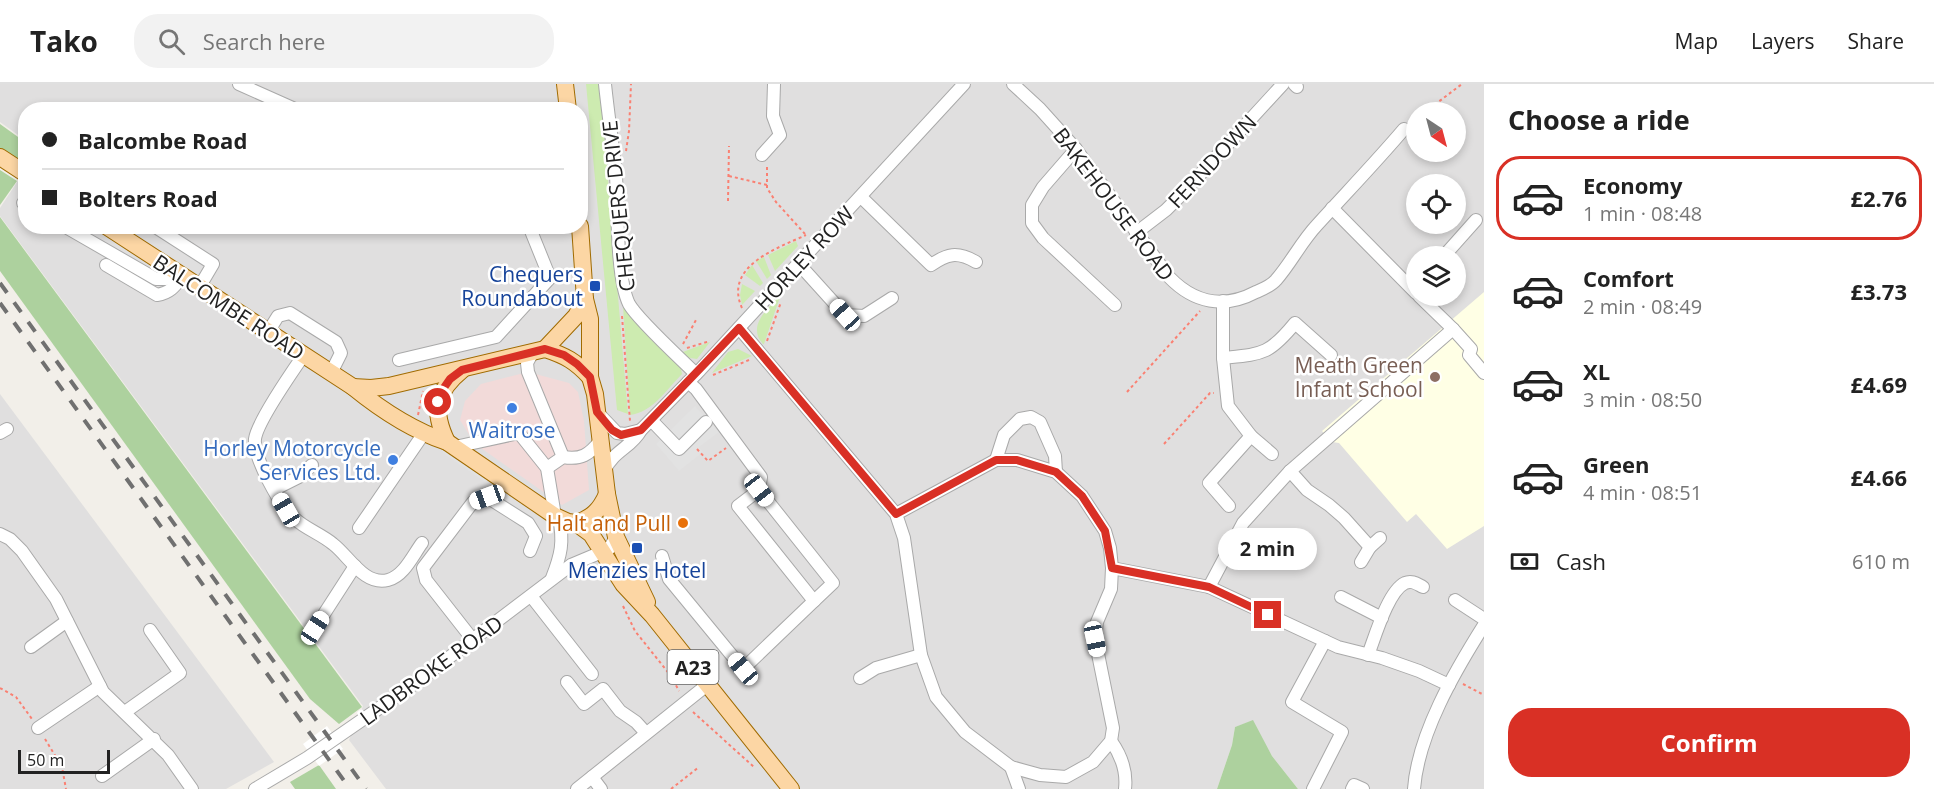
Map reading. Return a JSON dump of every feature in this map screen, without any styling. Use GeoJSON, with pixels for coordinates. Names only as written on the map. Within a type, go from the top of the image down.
{"type":"FeatureCollection","features":[{"type":"Feature","properties":{"kind":"main road"},"geometry":{"type":"LineString","coordinates":[[565,84],[567,102]]}},
{"type":"Feature","properties":{"kind":"main road"},"geometry":{"type":"LineString","coordinates":[[0,158],[18,169]]}},
{"type":"Feature","properties":{"kind":"main road","name":"BALCOMBE ROAD"},"geometry":{"type":"LineString","coordinates":[[118,234],[354,387],[370,401],[421,426],[451,444],[557,518],[576,523]]}},
{"type":"Feature","properties":{"kind":"main road","name":"A23"},"geometry":{"type":"LineString","coordinates":[[581,234],[585,299],[590,319],[590,377],[597,412],[607,494],[616,537],[652,615]]}},
{"type":"Feature","properties":{"kind":"main road"},"geometry":{"type":"LineString","coordinates":[[354,387],[389,386],[539,350],[563,332],[576,316],[585,299]]}},
{"type":"Feature","properties":{"kind":"main road"},"geometry":{"type":"LineString","coordinates":[[539,350],[564,355],[590,377]]}},
{"type":"Feature","properties":{"kind":"main road"},"geometry":{"type":"LineString","coordinates":[[451,444],[440,427],[438,402],[446,385],[462,370]]}},
{"type":"Feature","properties":{"kind":"main road"},"geometry":{"type":"LineString","coordinates":[[386,410],[385,396],[389,386]]}},
{"type":"Feature","properties":{"kind":"main road"},"geometry":{"type":"LineString","coordinates":[[576,523],[594,515],[607,494]]}},
{"type":"Feature","properties":{"kind":"main road","name":"A23"},"geometry":{"type":"LineString","coordinates":[[576,523],[591,534],[623,584],[652,615],[791,789]]}},
{"type":"Feature","properties":{"kind":"street"},"geometry":{"type":"LineString","coordinates":[[239,84],[279,102]]}},
{"type":"Feature","properties":{"kind":"street","name":"CHEQUERS DRIVE"},"geometry":{"type":"LineString","coordinates":[[605,84],[616,174],[621,264],[630,307],[692,378],[696,390],[761,477],[759,490]]}},
{"type":"Feature","properties":{"kind":"street"},"geometry":{"type":"LineString","coordinates":[[762,156],[780,135],[773,116],[774,84]]}},
{"type":"Feature","properties":{"kind":"street","name":"HORLEY ROW"},"geometry":{"type":"LineString","coordinates":[[604,471],[610,459],[636,440],[636,428],[652,421],[964,84]]}},
{"type":"Feature","properties":{"kind":"street","name":"BAKEHOUSE ROAD"},"geometry":{"type":"LineString","coordinates":[[1012,84],[1040,109],[1076,149],[1169,277],[1179,288],[1203,300],[1223,301],[1246,297],[1274,283],[1306,237],[1404,129]]}},
{"type":"Feature","properties":{"kind":"street","name":"FERNDOWN"},"geometry":{"type":"LineString","coordinates":[[1136,233],[1166,210],[1183,193],[1283,84]]}},
{"type":"Feature","properties":{"kind":"street"},"geometry":{"type":"LineString","coordinates":[[1076,149],[1043,187],[1032,205],[1032,223],[1043,238],[1115,305]]}},
{"type":"Feature","properties":{"kind":"street"},"geometry":{"type":"LineString","coordinates":[[861,196],[931,266],[945,255],[955,253],[965,255],[975,262]]}},
{"type":"Feature","properties":{"kind":"street"},"geometry":{"type":"LineString","coordinates":[[1332,208],[1406,282]]}},
{"type":"Feature","properties":{"kind":"street"},"geometry":{"type":"LineString","coordinates":[[1453,246],[1476,220]]}},
{"type":"Feature","properties":{"kind":"street"},"geometry":{"type":"LineString","coordinates":[[78,234],[156,279],[166,279],[179,274]]}},
{"type":"Feature","properties":{"kind":"street"},"geometry":{"type":"LineString","coordinates":[[166,234],[213,264],[200,286]]}},
{"type":"Feature","properties":{"kind":"street"},"geometry":{"type":"LineString","coordinates":[[399,360],[496,337],[550,278],[532,234]]}},
{"type":"Feature","properties":{"kind":"street"},"geometry":{"type":"LineString","coordinates":[[798,263],[845,315],[864,316],[892,298]]}},
{"type":"Feature","properties":{"kind":"street"},"geometry":{"type":"LineString","coordinates":[[106,265],[157,295],[165,294],[174,288],[179,274]]}},
{"type":"Feature","properties":{"kind":"street"},"geometry":{"type":"LineString","coordinates":[[1223,301],[1223,358],[1228,406],[1251,436],[1272,454]]}},
{"type":"Feature","properties":{"kind":"street"},"geometry":{"type":"LineString","coordinates":[[1430,306],[1471,349],[1469,355],[1484,373]]}},
{"type":"Feature","properties":{"kind":"street"},"geometry":{"type":"LineString","coordinates":[[268,332],[278,316],[290,313],[336,342],[341,353],[331,373]]}},
{"type":"Feature","properties":{"kind":"street"},"geometry":{"type":"LineString","coordinates":[[1223,358],[1260,355],[1281,342],[1295,323],[1331,356]]}},
{"type":"Feature","properties":{"kind":"street"},"geometry":{"type":"LineString","coordinates":[[1209,587],[1243,523],[1290,471],[1451,326]]}},
{"type":"Feature","properties":{"kind":"street"},"geometry":{"type":"LineString","coordinates":[[739,328],[896,514],[904,538],[921,655],[936,697],[965,732],[1011,766],[1040,775],[1066,777],[1093,762],[1111,741],[1113,728],[1095,639],[1097,622],[1111,589],[1112,568],[1105,531],[1082,496],[1056,472],[1017,460],[996,460],[896,514]]}},
{"type":"Feature","properties":{"kind":"street"},"geometry":{"type":"LineString","coordinates":[[539,350],[527,363],[528,372],[563,457]]}},
{"type":"Feature","properties":{"kind":"street"},"geometry":{"type":"LineString","coordinates":[[303,356],[256,433],[255,442],[258,462],[292,517],[334,544],[355,566],[375,579],[389,580],[402,572],[422,543]]}},
{"type":"Feature","properties":{"kind":"street"},"geometry":{"type":"LineString","coordinates":[[597,412],[617,433],[625,434],[636,428]]}},
{"type":"Feature","properties":{"kind":"street"},"geometry":{"type":"LineString","coordinates":[[996,460],[1004,435],[1020,419],[1031,417],[1040,422],[1055,456],[1056,472]]}},
{"type":"Feature","properties":{"kind":"street"},"geometry":{"type":"LineString","coordinates":[[652,421],[679,449],[706,422]]}},
{"type":"Feature","properties":{"kind":"street"},"geometry":{"type":"LineString","coordinates":[[359,528],[421,426]]}},
{"type":"Feature","properties":{"kind":"street"},"geometry":{"type":"LineString","coordinates":[[451,444],[519,433],[547,468],[562,532],[562,550],[552,579]]}},
{"type":"Feature","properties":{"kind":"street"},"geometry":{"type":"LineString","coordinates":[[1229,506],[1209,483],[1251,436]]}},
{"type":"Feature","properties":{"kind":"street"},"geometry":{"type":"LineString","coordinates":[[547,468],[563,457],[576,459],[588,455],[600,441]]}},
{"type":"Feature","properties":{"kind":"street"},"geometry":{"type":"LineString","coordinates":[[275,489],[299,477],[312,465]]}},
{"type":"Feature","properties":{"kind":"street"},"geometry":{"type":"LineString","coordinates":[[1290,471],[1307,490],[1344,518],[1371,547]]}},
{"type":"Feature","properties":{"kind":"street"},"geometry":{"type":"LineString","coordinates":[[662,556],[669,579],[743,669],[833,583],[759,490],[738,506],[814,601]]}},
{"type":"Feature","properties":{"kind":"street"},"geometry":{"type":"LineString","coordinates":[[473,640],[426,580],[423,568],[473,502],[487,497],[528,523],[536,536],[530,551]]}},
{"type":"Feature","properties":{"kind":"street"},"geometry":{"type":"LineString","coordinates":[[0,534],[10,539],[22,550],[56,599],[100,686],[154,739],[192,789]]}},
{"type":"Feature","properties":{"kind":"street","name":"LADBROKE ROAD"},"geometry":{"type":"LineString","coordinates":[[255,789],[307,758],[414,684],[571,565],[609,549],[616,537]]}},
{"type":"Feature","properties":{"kind":"street"},"geometry":{"type":"LineString","coordinates":[[1361,562],[1380,538]]}},
{"type":"Feature","properties":{"kind":"street"},"geometry":{"type":"LineString","coordinates":[[315,628],[355,566]]}},
{"type":"Feature","properties":{"kind":"street"},"geometry":{"type":"LineString","coordinates":[[1112,568],[1209,587],[1325,641],[1451,682]]}},
{"type":"Feature","properties":{"kind":"street"},"geometry":{"type":"LineString","coordinates":[[1368,655],[1382,618],[1395,594],[1404,584],[1413,582],[1423,587]]}},
{"type":"Feature","properties":{"kind":"street"},"geometry":{"type":"LineString","coordinates":[[531,597],[592,674]]}},
{"type":"Feature","properties":{"kind":"street"},"geometry":{"type":"LineString","coordinates":[[1341,597],[1382,618]]}},
{"type":"Feature","properties":{"kind":"street"},"geometry":{"type":"LineString","coordinates":[[1455,600],[1484,619]]}},
{"type":"Feature","properties":{"kind":"street"},"geometry":{"type":"LineString","coordinates":[[31,647],[67,621]]}},
{"type":"Feature","properties":{"kind":"street"},"geometry":{"type":"LineString","coordinates":[[1414,789],[1422,751],[1451,682],[1484,625]]}},
{"type":"Feature","properties":{"kind":"street"},"geometry":{"type":"LineString","coordinates":[[125,712],[180,673],[150,630]]}},
{"type":"Feature","properties":{"kind":"street"},"geometry":{"type":"LineString","coordinates":[[1313,789],[1342,732],[1292,702],[1325,641]]}},
{"type":"Feature","properties":{"kind":"street"},"geometry":{"type":"LineString","coordinates":[[860,678],[876,668],[921,655]]}},
{"type":"Feature","properties":{"kind":"street"},"geometry":{"type":"LineString","coordinates":[[567,682],[584,704],[603,689],[620,711],[636,722],[646,734]]}},
{"type":"Feature","properties":{"kind":"street"},"geometry":{"type":"LineString","coordinates":[[38,728],[100,686]]}},
{"type":"Feature","properties":{"kind":"street"},"geometry":{"type":"LineString","coordinates":[[577,789],[708,686]]}},
{"type":"Feature","properties":{"kind":"street"},"geometry":{"type":"LineString","coordinates":[[102,776],[154,739]]}},
{"type":"Feature","properties":{"kind":"street"},"geometry":{"type":"LineString","coordinates":[[1111,741],[1120,754],[1126,781],[1125,789]]}},
{"type":"Feature","properties":{"kind":"street"},"geometry":{"type":"LineString","coordinates":[[1011,766],[1019,789]]}},
{"type":"Feature","properties":{"kind":"street"},"geometry":{"type":"LineString","coordinates":[[592,777],[601,789]]}},
{"type":"Feature","properties":{"kind":"street"},"geometry":{"type":"LineString","coordinates":[[1352,789],[1354,785],[1363,789]]}},
{"type":"Feature","properties":{"kind":"path"},"geometry":{"type":"LineString","coordinates":[[626,151],[631,84]]}},
{"type":"Feature","properties":{"kind":"path"},"geometry":{"type":"LineString","coordinates":[[1438,102],[1462,84]]}},
{"type":"Feature","properties":{"kind":"path"},"geometry":{"type":"LineString","coordinates":[[728,201],[729,146]]}},
{"type":"Feature","properties":{"kind":"path"},"geometry":{"type":"LineString","coordinates":[[762,156],[768,168],[767,185],[776,202],[806,235],[817,243]]}},
{"type":"Feature","properties":{"kind":"path"},"geometry":{"type":"LineString","coordinates":[[728,176],[767,185]]}},
{"type":"Feature","properties":{"kind":"path"},"geometry":{"type":"LineString","coordinates":[[742,308],[738,295],[743,275],[750,265],[763,255],[806,235]]}},
{"type":"Feature","properties":{"kind":"path"},"geometry":{"type":"LineString","coordinates":[[626,296],[621,306],[636,428]]}},
{"type":"Feature","properties":{"kind":"path"},"geometry":{"type":"LineString","coordinates":[[1127,392],[1200,314],[1203,300]]}},
{"type":"Feature","properties":{"kind":"path"},"geometry":{"type":"LineString","coordinates":[[696,320],[682,345],[682,350],[713,340]]}},
{"type":"Feature","properties":{"kind":"path"},"geometry":{"type":"LineString","coordinates":[[421,426],[424,386]]}},
{"type":"Feature","properties":{"kind":"path"},"geometry":{"type":"LineString","coordinates":[[1164,444],[1210,393],[1226,393]]}},
{"type":"Feature","properties":{"kind":"path"},"geometry":{"type":"LineString","coordinates":[[689,439],[708,461],[735,441]]}},
{"type":"Feature","properties":{"kind":"path"},"geometry":{"type":"LineString","coordinates":[[621,602],[636,631],[671,676],[683,705],[760,772]]}},
{"type":"Feature","properties":{"kind":"path"},"geometry":{"type":"LineString","coordinates":[[1451,682],[1484,695]]}},
{"type":"Feature","properties":{"kind":"path"},"geometry":{"type":"LineString","coordinates":[[671,789],[699,767]]}},
{"type":"Feature","properties":{"kind":"shaded area"},"geometry":{"type":"Polygon","coordinates":[[[0,84],[1484,84],[1484,789],[1298,789],[1272,756],[1252,721],[1235,727],[1232,745],[1217,789],[386,789],[349,740],[363,706],[0,216],[0,208],[18,181],[18,234],[588,234],[588,102],[18,102],[18,135],[0,122],[0,84]]]}},
{"type":"Feature","properties":{"kind":"shaded area","name":"Meath Green Infant School"},"geometry":{"type":"Polygon","coordinates":[[[1484,292],[1484,526],[1447,549],[1416,514],[1407,522],[1339,443],[1332,442],[1322,431],[1484,292]]]}},
{"type":"Feature","properties":{"kind":"shaded area"},"geometry":{"type":"Polygon","coordinates":[[[528,372],[569,383],[578,392],[584,421],[589,490],[562,505],[475,444],[460,420],[465,401],[481,384],[528,372]]]}},
{"type":"Feature","properties":{"kind":"shaded area"},"geometry":{"type":"Polygon","coordinates":[[[0,394],[274,762],[226,789],[0,789],[0,394]]]}},
{"type":"Feature","properties":{"kind":"shaded area"},"geometry":{"type":"Polygon","coordinates":[[[695,406],[719,432],[699,447],[703,452],[679,471],[656,444],[695,406]]]}},
{"type":"Feature","properties":{"kind":"shaded area"},"geometry":{"type":"Polygon","coordinates":[[[443,447],[490,480],[485,482],[443,453],[443,447]]]}},
{"type":"Feature","properties":{"kind":"green space"},"geometry":{"type":"Polygon","coordinates":[[[586,84],[600,84],[628,414],[617,410],[586,84]]]}},
{"type":"Feature","properties":{"kind":"green space"},"geometry":{"type":"Polygon","coordinates":[[[0,124],[18,137],[18,162],[0,150],[0,124]]]}},
{"type":"Feature","properties":{"kind":"green space"},"geometry":{"type":"Polygon","coordinates":[[[0,170],[17,181],[0,205],[0,170]]]}},
{"type":"Feature","properties":{"kind":"green space"},"geometry":{"type":"Polygon","coordinates":[[[0,217],[362,707],[339,724],[310,699],[0,271],[0,217]]]}},
{"type":"Feature","properties":{"kind":"green space"},"geometry":{"type":"Polygon","coordinates":[[[796,241],[798,246],[775,271],[768,255],[796,241]]]}},
{"type":"Feature","properties":{"kind":"green space"},"geometry":{"type":"Polygon","coordinates":[[[764,257],[771,275],[767,279],[756,261],[764,257]]]}},
{"type":"Feature","properties":{"kind":"green space"},"geometry":{"type":"Polygon","coordinates":[[[752,265],[763,283],[760,286],[745,275],[752,265]]]}},
{"type":"Feature","properties":{"kind":"green space"},"geometry":{"type":"Polygon","coordinates":[[[742,284],[755,291],[742,305],[740,295],[742,284]]]}},
{"type":"Feature","properties":{"kind":"green space"},"geometry":{"type":"Polygon","coordinates":[[[781,294],[763,344],[758,337],[758,324],[761,317],[781,294]]]}},
{"type":"Feature","properties":{"kind":"green space"},"geometry":{"type":"Polygon","coordinates":[[[623,306],[680,364],[682,374],[653,405],[630,415],[623,306]]]}},
{"type":"Feature","properties":{"kind":"green space"},"geometry":{"type":"Polygon","coordinates":[[[710,342],[697,359],[680,353],[710,342]]]}},
{"type":"Feature","properties":{"kind":"green space"},"geometry":{"type":"Polygon","coordinates":[[[738,349],[752,356],[712,373],[728,352],[738,349]]]}},
{"type":"Feature","properties":{"kind":"green space"},"geometry":{"type":"Polygon","coordinates":[[[1253,720],[1272,756],[1298,789],[1217,789],[1232,745],[1235,727],[1253,720]]]}},
{"type":"Feature","properties":{"kind":"green space"},"geometry":{"type":"Polygon","coordinates":[[[319,765],[336,789],[295,789],[290,782],[319,765]]]}},
{"type":"Feature","properties":{"kind":"pier"},"geometry":{"type":"Polygon","coordinates":[[[327,726],[343,749],[319,766],[303,744],[327,726]]]}},
{"type":"Feature","properties":{"kind":"railway"},"geometry":{"type":"LineString","coordinates":[[0,283],[366,789]]}},
{"type":"Feature","properties":{"kind":"railway"},"geometry":{"type":"LineString","coordinates":[[0,303],[350,789]]}},
{"type":"Feature","properties":{"kind":"place","name":"Chequers Roundabout"},"geometry":{"type":"Point","coordinates":[595,286]}},
{"type":"Feature","properties":{"kind":"place","name":"Meath Green Infant School"},"geometry":{"type":"Point","coordinates":[1435,377]}},
{"type":"Feature","properties":{"kind":"place","name":"Waitrose"},"geometry":{"type":"Point","coordinates":[512,408]}},
{"type":"Feature","properties":{"kind":"place","name":"Horley Motorcycle Services Ltd."},"geometry":{"type":"Point","coordinates":[393,460]}},
{"type":"Feature","properties":{"kind":"place","name":"Halt and Pull"},"geometry":{"type":"Point","coordinates":[683,523]}},
{"type":"Feature","properties":{"kind":"place","name":"Menzies Hotel"},"geometry":{"type":"Point","coordinates":[637,548]}},
{"type":"Feature","properties":{"kind":"route"},"geometry":{"type":"LineString","coordinates":[[438,402],[441,392],[450,379],[462,370],[545,349],[564,355],[590,377],[597,412],[612,430],[621,435],[641,430],[652,421],[739,328],[836,440],[896,514],[996,460],[1017,460],[1040,466],[1056,472],[1082,496],[1105,531],[1112,568],[1209,587],[1268,615]]}}]}
